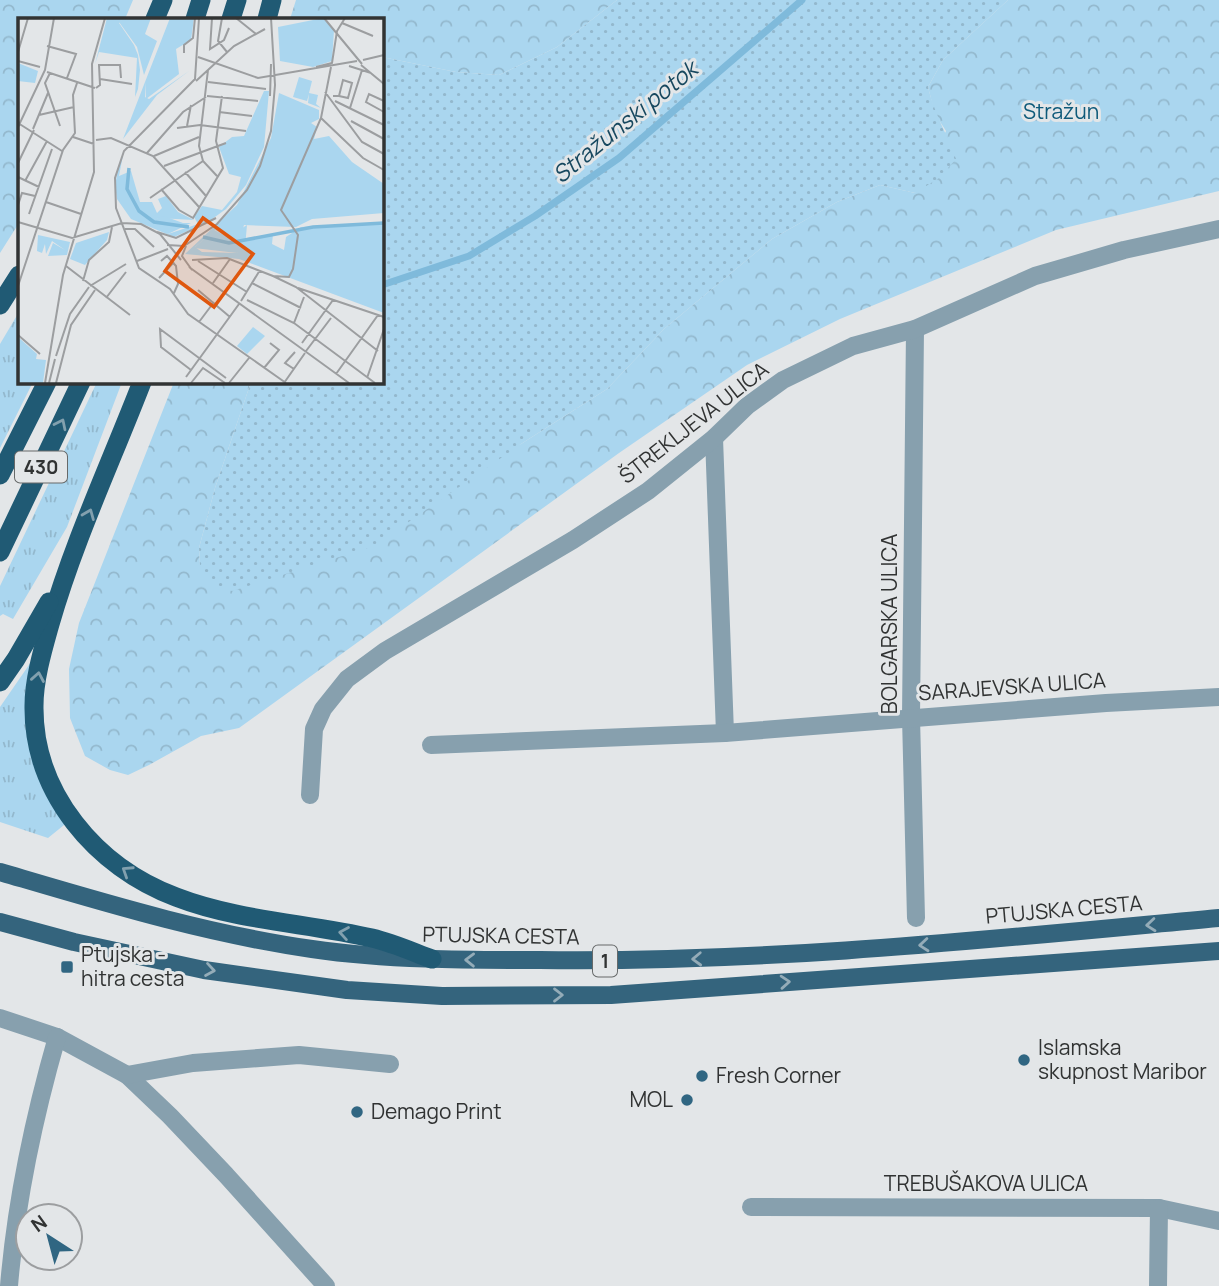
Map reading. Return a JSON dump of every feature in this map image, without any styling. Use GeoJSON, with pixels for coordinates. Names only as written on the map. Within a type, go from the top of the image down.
{"type":"FeatureCollection","features":[{"type":"Feature","properties":{"kind":"highway"},"geometry":{"type":"LineString","coordinates":[[155,18],[163,0]]}},
{"type":"Feature","properties":{"kind":"highway"},"geometry":{"type":"LineString","coordinates":[[195,18],[201,0]]}},
{"type":"Feature","properties":{"kind":"highway"},"geometry":{"type":"LineString","coordinates":[[231,18],[237,0]]}},
{"type":"Feature","properties":{"kind":"highway"},"geometry":{"type":"LineString","coordinates":[[267,18],[272,0]]}},
{"type":"Feature","properties":{"kind":"highway"},"geometry":{"type":"LineString","coordinates":[[0,305],[18,277]]}},
{"type":"Feature","properties":{"kind":"highway","name":"430"},"geometry":{"type":"LineString","coordinates":[[0,475],[46,383]]}},
{"type":"Feature","properties":{"kind":"highway","name":"430"},"geometry":{"type":"LineString","coordinates":[[0,552],[81,383]]}},
{"type":"Feature","properties":{"kind":"highway"},"geometry":{"type":"LineString","coordinates":[[142,383],[64,577],[44,645],[34,703],[35,739],[46,777],[81,834],[108,859],[141,880],[176,897],[229,912],[375,938],[432,959]]}},
{"type":"Feature","properties":{"kind":"highway"},"geometry":{"type":"LineString","coordinates":[[0,682],[64,577]]}},
{"type":"Feature","properties":{"kind":"main road","name":"PTUJSKA CESTA"},"geometry":{"type":"LineString","coordinates":[[0,872],[202,928],[312,949],[432,959],[696,960],[895,948],[1219,918]]}},
{"type":"Feature","properties":{"kind":"main road","name":"1"},"geometry":{"type":"LineString","coordinates":[[0,922],[74,942],[204,970],[347,990],[442,996],[611,995],[1219,951]]}},
{"type":"Feature","properties":{"kind":"street","name":"ŠTREKLJEVA ULICA"},"geometry":{"type":"LineString","coordinates":[[310,795],[314,729],[323,709],[347,678],[385,651],[573,540],[637,498],[714,438],[747,406],[783,380],[853,346],[915,329],[1035,276],[1124,250],[1219,229]]}},
{"type":"Feature","properties":{"kind":"street","name":"BOLGARSKA ULICA"},"geometry":{"type":"LineString","coordinates":[[915,329],[911,717],[916,918]]}},
{"type":"Feature","properties":{"kind":"street"},"geometry":{"type":"LineString","coordinates":[[714,438],[725,733]]}},
{"type":"Feature","properties":{"kind":"street","name":"SARAJEVSKA ULICA"},"geometry":{"type":"LineString","coordinates":[[431,745],[725,733],[911,717],[1219,697]]}},
{"type":"Feature","properties":{"kind":"street"},"geometry":{"type":"LineString","coordinates":[[0,1018],[57,1037],[127,1075],[226,1175],[326,1286]]}},
{"type":"Feature","properties":{"kind":"street"},"geometry":{"type":"LineString","coordinates":[[9,1286],[33,1130],[57,1037]]}},
{"type":"Feature","properties":{"kind":"street"},"geometry":{"type":"LineString","coordinates":[[127,1075],[194,1063],[299,1055],[390,1064]]}},
{"type":"Feature","properties":{"kind":"street","name":"TREBUŠAKOVA ULICA"},"geometry":{"type":"LineString","coordinates":[[751,1208],[1159,1208],[1219,1221]]}},
{"type":"Feature","properties":{"kind":"street"},"geometry":{"type":"LineString","coordinates":[[1158,1286],[1159,1208]]}},
{"type":"Feature","properties":{"kind":"green space"},"geometry":{"type":"Polygon","coordinates":[[[0,0],[133,0],[125,18],[18,18],[18,225],[0,253],[0,0]]]}},
{"type":"Feature","properties":{"kind":"green space"},"geometry":{"type":"Polygon","coordinates":[[[296,0],[617,0],[557,47],[499,75],[456,72],[383,57],[383,18],[290,18],[296,0]]]}},
{"type":"Feature","properties":{"kind":"green space"},"geometry":{"type":"Polygon","coordinates":[[[617,0],[1008,0],[943,60],[928,87],[956,159],[939,178],[915,193],[880,185],[837,202],[772,239],[664,329],[607,389],[521,444],[374,546],[232,591],[205,581],[199,548],[215,488],[251,383],[383,383],[383,57],[456,72],[499,75],[557,47],[617,0]]]}},
{"type":"Feature","properties":{"kind":"green space","name":"Stražun"},"geometry":{"type":"Polygon","coordinates":[[[1008,0],[1219,0],[1219,191],[1056,230],[840,319],[747,365],[619,453],[239,728],[201,736],[128,775],[110,770],[85,756],[70,718],[69,669],[79,623],[174,383],[251,383],[215,488],[199,548],[200,565],[521,444],[607,389],[664,329],[772,239],[837,202],[880,185],[915,193],[946,131],[935,114],[928,87],[943,60],[1008,0]]]}},
{"type":"Feature","properties":{"kind":"green space"},"geometry":{"type":"Polygon","coordinates":[[[18,314],[18,383],[32,383],[0,448],[0,344],[18,314]]]}},
{"type":"Feature","properties":{"kind":"green space"},"geometry":{"type":"Polygon","coordinates":[[[97,383],[122,383],[67,527],[13,619],[3,614],[0,616],[0,586],[97,383]]]}},
{"type":"Feature","properties":{"kind":"green space"},"geometry":{"type":"Polygon","coordinates":[[[31,662],[27,709],[69,821],[48,838],[0,822],[0,707],[31,662]]]}},
{"type":"Feature","properties":{"kind":"waterway","name":"Stražunski potok"},"geometry":{"type":"LineString","coordinates":[[383,285],[469,256],[535,216],[619,158],[802,0]]}},
{"type":"Feature","properties":{"kind":"place","name":"Ptujska - hitra cesta"},"geometry":{"type":"Point","coordinates":[67,967]}},
{"type":"Feature","properties":{"kind":"place","name":"Islamska skupnost Maribor"},"geometry":{"type":"Point","coordinates":[1024,1060]}},
{"type":"Feature","properties":{"kind":"place","name":"Fresh Corner"},"geometry":{"type":"Point","coordinates":[702,1076]}},
{"type":"Feature","properties":{"kind":"place","name":"MOL"},"geometry":{"type":"Point","coordinates":[687,1100]}},
{"type":"Feature","properties":{"kind":"place","name":"Demago Print"},"geometry":{"type":"Point","coordinates":[357,1112]}}]}
